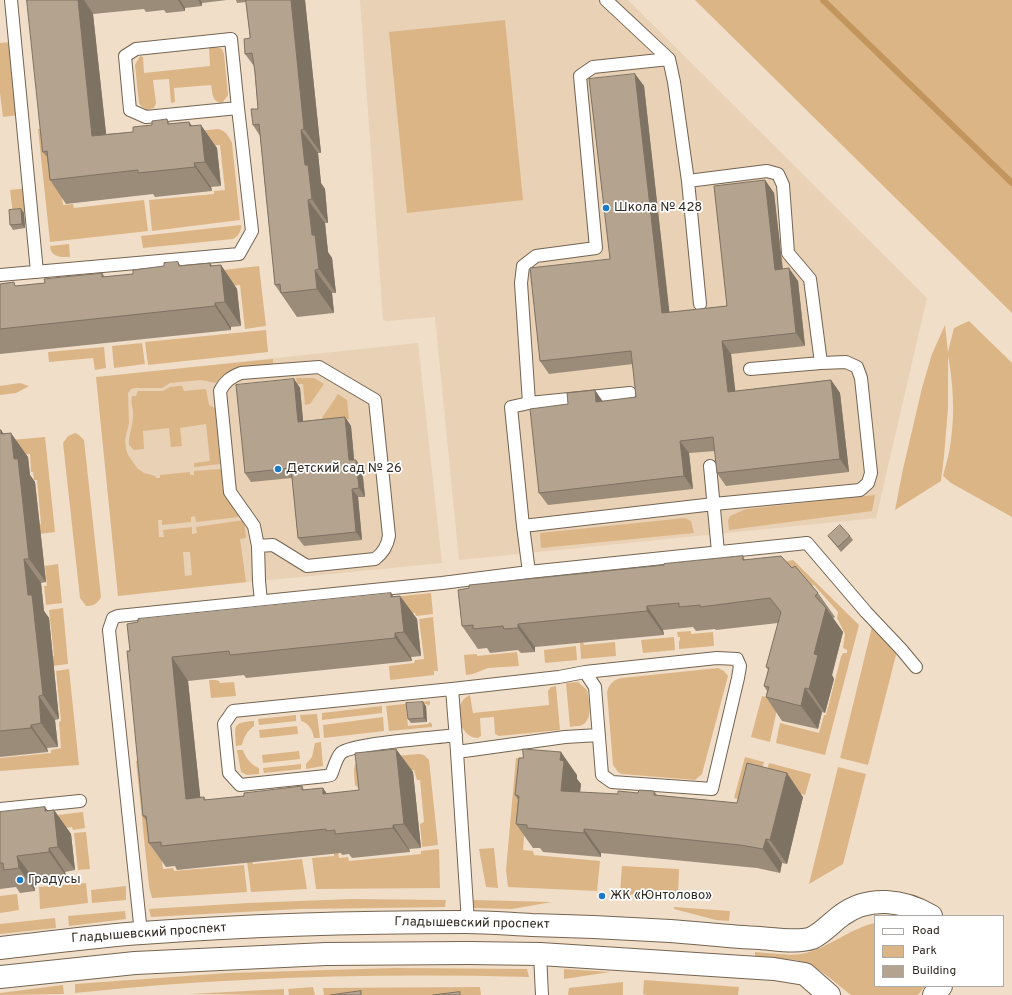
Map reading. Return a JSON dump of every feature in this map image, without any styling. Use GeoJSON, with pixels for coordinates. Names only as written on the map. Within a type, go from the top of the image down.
{"type":"FeatureCollection","features":[{"type":"Feature","properties":{"kind":"street","name":"Гладышевский проспект"},"geometry":{"type":"LineString","coordinates":[[0,948],[141,933],[324,924],[468,922],[614,927],[800,940],[810,938],[820,933],[845,912],[867,903],[884,901],[896,902],[914,907],[929,915]]}},
{"type":"Feature","properties":{"kind":"street"},"geometry":{"type":"LineString","coordinates":[[0,977],[157,962],[318,954],[540,954],[774,969],[805,974],[829,995]]}},
{"type":"Feature","properties":{"kind":"street"},"geometry":{"type":"LineString","coordinates":[[934,995],[940,987]]}},
{"type":"Feature","properties":{"kind":"lane"},"geometry":{"type":"LineString","coordinates":[[11,0],[37,272]]}},
{"type":"Feature","properties":{"kind":"lane"},"geometry":{"type":"LineString","coordinates":[[606,0],[669,59],[674,82],[688,181],[700,304]]}},
{"type":"Feature","properties":{"kind":"lane"},"geometry":{"type":"LineString","coordinates":[[0,275],[239,254],[252,231],[231,38],[136,49],[125,56],[130,110],[146,117],[238,108]]}},
{"type":"Feature","properties":{"kind":"lane"},"geometry":{"type":"LineString","coordinates":[[529,402],[521,284],[523,266],[536,256],[596,248],[580,76],[593,67],[669,59]]}},
{"type":"Feature","properties":{"kind":"lane"},"geometry":{"type":"LineString","coordinates":[[688,181],[767,171],[778,174],[783,185],[788,253],[810,279],[821,363]]}},
{"type":"Feature","properties":{"kind":"lane"},"geometry":{"type":"LineString","coordinates":[[522,526],[714,504],[860,490],[868,483],[871,473],[861,378],[857,367],[846,362],[750,369]]}},
{"type":"Feature","properties":{"kind":"lane"},"geometry":{"type":"LineString","coordinates":[[258,546],[273,545],[307,566],[375,559],[382,554],[388,544],[389,536],[375,400],[319,367],[241,373],[232,376],[224,383],[220,392],[230,492],[254,526],[258,546],[258,581],[261,602]]}},
{"type":"Feature","properties":{"kind":"lane"},"geometry":{"type":"LineString","coordinates":[[529,572],[522,526],[511,406],[529,402],[630,392]]}},
{"type":"Feature","properties":{"kind":"lane"},"geometry":{"type":"LineString","coordinates":[[710,466],[718,552]]}},
{"type":"Feature","properties":{"kind":"lane"},"geometry":{"type":"LineString","coordinates":[[141,933],[110,630],[114,618],[118,616],[442,583],[529,572],[807,543],[916,668]]}},
{"type":"Feature","properties":{"kind":"lane"},"geometry":{"type":"LineString","coordinates":[[456,735],[348,749],[338,756],[331,774],[326,776],[240,785],[229,773],[224,724],[233,711],[452,689],[584,672],[717,658],[737,659],[740,666],[712,789],[612,782],[602,775],[595,686],[584,672]]}},
{"type":"Feature","properties":{"kind":"lane"},"geometry":{"type":"LineString","coordinates":[[452,689],[468,922]]}},
{"type":"Feature","properties":{"kind":"lane"},"geometry":{"type":"LineString","coordinates":[[457,752],[565,737],[599,735]]}},
{"type":"Feature","properties":{"kind":"lane"},"geometry":{"type":"LineString","coordinates":[[0,809],[80,801]]}},
{"type":"Feature","properties":{"kind":"lane"},"geometry":{"type":"LineString","coordinates":[[540,954],[542,995]]}},
{"type":"Feature","properties":{"kind":"shaded area","name":"Школа № 428"},"geometry":{"type":"Polygon","coordinates":[[[360,0],[628,0],[927,298],[876,518],[459,560],[435,317],[387,321],[383,320],[360,0]]]}},
{"type":"Feature","properties":{"kind":"shaded area","name":"Детский сад № 26"},"geometry":{"type":"Polygon","coordinates":[[[418,343],[442,563],[138,593],[115,375],[418,343]]]}},
{"type":"Feature","properties":{"kind":"green space"},"geometry":{"type":"Polygon","coordinates":[[[695,0],[1012,0],[1012,313],[695,0]]]}},
{"type":"Feature","properties":{"kind":"green space"},"geometry":{"type":"Polygon","coordinates":[[[505,20],[523,200],[407,213],[389,32],[505,20]]]}},
{"type":"Feature","properties":{"kind":"green space"},"geometry":{"type":"Polygon","coordinates":[[[11,42],[19,115],[3,117],[0,93],[0,43],[11,42]]]}},
{"type":"Feature","properties":{"kind":"green space"},"geometry":{"type":"Polygon","coordinates":[[[213,46],[222,49],[224,54],[228,95],[223,102],[220,103],[215,100],[211,85],[174,88],[175,102],[171,103],[169,79],[153,80],[156,103],[154,108],[147,110],[141,106],[139,103],[135,65],[140,56],[143,57],[144,73],[210,66],[209,47],[213,46]]]}},
{"type":"Feature","properties":{"kind":"green space"},"geometry":{"type":"Polygon","coordinates":[[[51,128],[63,205],[73,204],[74,208],[144,200],[148,231],[50,242],[38,129],[51,128]]]}},
{"type":"Feature","properties":{"kind":"green space"},"geometry":{"type":"Polygon","coordinates":[[[218,129],[226,134],[232,143],[240,220],[152,231],[149,200],[214,194],[214,191],[225,190],[220,145],[208,146],[187,132],[218,129]]]}},
{"type":"Feature","properties":{"kind":"green space"},"geometry":{"type":"Polygon","coordinates":[[[27,188],[30,212],[13,214],[10,190],[27,188]]]}},
{"type":"Feature","properties":{"kind":"green space"},"geometry":{"type":"Polygon","coordinates":[[[241,225],[239,233],[233,239],[143,248],[141,236],[241,225]]]}},
{"type":"Feature","properties":{"kind":"green space"},"geometry":{"type":"Polygon","coordinates":[[[69,244],[70,257],[57,256],[52,253],[50,246],[69,244]]]}},
{"type":"Feature","properties":{"kind":"green space"},"geometry":{"type":"Polygon","coordinates":[[[259,266],[266,326],[245,329],[240,285],[230,286],[197,273],[259,266]]]}},
{"type":"Feature","properties":{"kind":"green space"},"geometry":{"type":"Polygon","coordinates":[[[969,321],[1012,363],[1012,517],[951,483],[943,476],[950,449],[953,419],[952,387],[948,356],[948,408],[941,481],[895,510],[922,388],[932,354],[945,325],[948,352],[954,328],[969,321]]]}},
{"type":"Feature","properties":{"kind":"green space"},"geometry":{"type":"Polygon","coordinates":[[[266,330],[268,352],[148,365],[145,342],[266,330]]]}},
{"type":"Feature","properties":{"kind":"green space"},"geometry":{"type":"Polygon","coordinates":[[[142,343],[145,364],[114,368],[112,346],[142,343]]]}},
{"type":"Feature","properties":{"kind":"green space"},"geometry":{"type":"Polygon","coordinates":[[[104,347],[106,368],[95,370],[93,358],[49,362],[48,352],[104,347]]]}},
{"type":"Feature","properties":{"kind":"green space"},"geometry":{"type":"Polygon","coordinates":[[[273,359],[273,364],[234,369],[227,372],[216,383],[201,380],[170,383],[162,388],[135,388],[131,389],[128,393],[129,423],[125,440],[126,449],[128,455],[137,468],[144,473],[155,476],[156,478],[160,478],[160,475],[190,472],[190,475],[194,475],[194,471],[221,469],[223,491],[239,517],[196,522],[195,516],[191,517],[191,522],[162,525],[162,520],[158,520],[159,537],[164,537],[163,530],[192,527],[192,534],[197,533],[196,527],[244,520],[246,538],[240,539],[246,582],[118,596],[96,377],[273,359]],[[183,552],[185,576],[192,575],[190,552],[183,552]]]}},
{"type":"Feature","properties":{"kind":"green space"},"geometry":{"type":"Polygon","coordinates":[[[296,378],[314,378],[324,384],[310,404],[305,405],[303,384],[297,384],[296,378]]]}},
{"type":"Feature","properties":{"kind":"green space"},"geometry":{"type":"Polygon","coordinates":[[[20,383],[29,386],[16,393],[0,395],[0,386],[20,383]]]}},
{"type":"Feature","properties":{"kind":"green space"},"geometry":{"type":"Polygon","coordinates":[[[182,386],[184,391],[206,389],[209,405],[215,408],[220,464],[194,467],[194,463],[210,461],[206,424],[180,428],[182,446],[171,447],[169,428],[143,431],[144,449],[134,450],[129,445],[133,413],[131,401],[132,396],[136,396],[138,391],[163,391],[170,387],[182,386]]]}},
{"type":"Feature","properties":{"kind":"green space"},"geometry":{"type":"Polygon","coordinates":[[[338,394],[347,400],[349,419],[320,421],[338,394]]]}},
{"type":"Feature","properties":{"kind":"green space"},"geometry":{"type":"Polygon","coordinates":[[[75,433],[84,440],[101,597],[95,604],[89,606],[86,606],[80,598],[63,443],[68,436],[75,433]]]}},
{"type":"Feature","properties":{"kind":"green space"},"geometry":{"type":"Polygon","coordinates":[[[45,437],[55,532],[39,534],[37,526],[41,524],[37,480],[34,480],[33,472],[31,472],[30,454],[20,455],[0,441],[45,437]]]}},
{"type":"Feature","properties":{"kind":"green space"},"geometry":{"type":"Polygon","coordinates":[[[875,495],[872,511],[729,530],[728,520],[730,516],[746,509],[875,495]]]}},
{"type":"Feature","properties":{"kind":"green space"},"geometry":{"type":"Polygon","coordinates":[[[685,518],[691,521],[694,533],[541,548],[540,533],[685,518]]]}},
{"type":"Feature","properties":{"kind":"green space"},"geometry":{"type":"Polygon","coordinates":[[[793,560],[859,625],[825,755],[776,743],[780,723],[819,733],[824,715],[826,715],[841,657],[843,653],[847,653],[847,650],[843,648],[845,634],[837,618],[838,612],[814,585],[809,587],[772,564],[793,560]]]}},
{"type":"Feature","properties":{"kind":"green space"},"geometry":{"type":"Polygon","coordinates":[[[58,564],[62,603],[46,605],[44,586],[47,586],[45,566],[58,564]]]}},
{"type":"Feature","properties":{"kind":"green space"},"geometry":{"type":"Polygon","coordinates":[[[431,593],[433,614],[416,616],[415,613],[319,624],[317,605],[431,593]]]}},
{"type":"Feature","properties":{"kind":"green space"},"geometry":{"type":"Polygon","coordinates":[[[63,608],[68,664],[52,666],[51,657],[54,656],[49,610],[63,608]]]}},
{"type":"Feature","properties":{"kind":"green space"},"geometry":{"type":"Polygon","coordinates":[[[433,617],[438,671],[434,671],[434,675],[390,680],[389,666],[414,663],[415,660],[424,659],[419,619],[433,617]]]}},
{"type":"Feature","properties":{"kind":"green space"},"geometry":{"type":"Polygon","coordinates":[[[872,627],[897,651],[868,765],[840,758],[872,627]]]}},
{"type":"Feature","properties":{"kind":"green space"},"geometry":{"type":"Polygon","coordinates":[[[691,631],[691,634],[713,632],[714,646],[679,649],[680,637],[678,637],[677,632],[691,631]]]}},
{"type":"Feature","properties":{"kind":"green space"},"geometry":{"type":"Polygon","coordinates":[[[674,637],[675,650],[643,653],[641,640],[674,637]]]}},
{"type":"Feature","properties":{"kind":"green space"},"geometry":{"type":"Polygon","coordinates":[[[580,642],[583,642],[584,645],[615,642],[616,656],[581,659],[580,642]]]}},
{"type":"Feature","properties":{"kind":"green space"},"geometry":{"type":"Polygon","coordinates":[[[576,646],[577,660],[545,663],[544,650],[576,646]]]}},
{"type":"Feature","properties":{"kind":"green space"},"geometry":{"type":"Polygon","coordinates":[[[517,652],[519,666],[488,668],[466,675],[464,655],[477,654],[477,656],[517,652]]]}},
{"type":"Feature","properties":{"kind":"green space"},"geometry":{"type":"Polygon","coordinates":[[[718,668],[724,671],[728,676],[702,774],[695,780],[622,774],[618,772],[613,765],[607,692],[612,682],[622,678],[718,668]]]}},
{"type":"Feature","properties":{"kind":"green space"},"geometry":{"type":"Polygon","coordinates":[[[69,669],[79,765],[0,771],[0,758],[51,753],[51,750],[61,748],[59,722],[61,721],[56,671],[69,669]]]}},
{"type":"Feature","properties":{"kind":"green space"},"geometry":{"type":"Polygon","coordinates":[[[209,680],[219,681],[220,683],[234,682],[236,696],[211,698],[209,680]]]}},
{"type":"Feature","properties":{"kind":"green space"},"geometry":{"type":"Polygon","coordinates":[[[578,682],[587,690],[590,710],[584,724],[570,727],[566,683],[578,682]]]}},
{"type":"Feature","properties":{"kind":"green space"},"geometry":{"type":"Polygon","coordinates":[[[556,686],[560,730],[499,736],[495,734],[494,717],[480,718],[481,736],[478,738],[471,736],[466,732],[459,719],[460,705],[464,699],[470,695],[473,713],[549,705],[548,691],[551,687],[556,686]]]}},
{"type":"Feature","properties":{"kind":"green space"},"geometry":{"type":"Polygon","coordinates":[[[762,696],[779,700],[770,742],[751,737],[762,696]]]}},
{"type":"Feature","properties":{"kind":"green space"},"geometry":{"type":"Polygon","coordinates":[[[430,701],[428,706],[427,704],[406,707],[408,726],[428,724],[430,722],[432,727],[389,731],[386,706],[430,701]]]}},
{"type":"Feature","properties":{"kind":"green space"},"geometry":{"type":"Polygon","coordinates":[[[382,706],[382,713],[322,720],[322,713],[382,706]]]}},
{"type":"Feature","properties":{"kind":"green space"},"geometry":{"type":"Polygon","coordinates":[[[317,714],[320,738],[314,738],[310,728],[301,721],[300,715],[317,714]]]}},
{"type":"Feature","properties":{"kind":"green space"},"geometry":{"type":"Polygon","coordinates":[[[296,715],[296,721],[259,725],[258,719],[296,715]]]}},
{"type":"Feature","properties":{"kind":"green space"},"geometry":{"type":"Polygon","coordinates":[[[383,717],[384,731],[324,738],[323,725],[383,717]]]}},
{"type":"Feature","properties":{"kind":"green space"},"geometry":{"type":"Polygon","coordinates":[[[254,721],[254,726],[246,734],[242,745],[236,746],[236,726],[238,724],[254,721]]]}},
{"type":"Feature","properties":{"kind":"green space"},"geometry":{"type":"Polygon","coordinates":[[[297,726],[298,734],[260,738],[259,730],[297,726]]]}},
{"type":"Feature","properties":{"kind":"green space"},"geometry":{"type":"Polygon","coordinates":[[[321,742],[323,766],[306,769],[306,764],[312,757],[315,743],[321,742]]]}},
{"type":"Feature","properties":{"kind":"green space"},"geometry":{"type":"Polygon","coordinates":[[[237,750],[243,750],[253,765],[259,768],[259,774],[247,775],[241,772],[237,750]]]}},
{"type":"Feature","properties":{"kind":"green space"},"geometry":{"type":"Polygon","coordinates":[[[299,751],[300,759],[263,763],[262,755],[299,751]]]}},
{"type":"Feature","properties":{"kind":"green space"},"geometry":{"type":"Polygon","coordinates":[[[419,754],[424,755],[429,760],[438,845],[422,847],[420,824],[424,822],[420,780],[417,780],[414,770],[369,773],[359,789],[355,785],[354,774],[355,763],[360,759],[419,754]]]}},
{"type":"Feature","properties":{"kind":"green space"},"geometry":{"type":"Polygon","coordinates":[[[530,757],[523,850],[533,851],[534,855],[600,861],[597,891],[508,887],[506,870],[516,758],[530,757]]]}},
{"type":"Feature","properties":{"kind":"green space"},"geometry":{"type":"Polygon","coordinates":[[[745,757],[764,762],[755,804],[734,798],[745,757]]]}},
{"type":"Feature","properties":{"kind":"green space"},"geometry":{"type":"Polygon","coordinates":[[[148,760],[163,869],[173,868],[174,871],[244,865],[247,892],[152,898],[149,886],[136,761],[148,760]]]}},
{"type":"Feature","properties":{"kind":"green space"},"geometry":{"type":"Polygon","coordinates":[[[769,763],[811,774],[805,795],[775,787],[764,781],[769,763]]]}},
{"type":"Feature","properties":{"kind":"green space"},"geometry":{"type":"Polygon","coordinates":[[[301,764],[301,769],[264,773],[263,768],[301,764]]]}},
{"type":"Feature","properties":{"kind":"green space"},"geometry":{"type":"Polygon","coordinates":[[[838,767],[866,774],[843,864],[809,884],[838,767]]]}},
{"type":"Feature","properties":{"kind":"green space"},"geometry":{"type":"Polygon","coordinates":[[[83,812],[85,828],[73,830],[72,827],[51,830],[49,816],[83,812]]]}},
{"type":"Feature","properties":{"kind":"green space"},"geometry":{"type":"Polygon","coordinates":[[[86,832],[90,869],[78,870],[74,833],[86,832]]]}},
{"type":"Feature","properties":{"kind":"green space"},"geometry":{"type":"Polygon","coordinates":[[[494,848],[498,888],[486,887],[479,849],[494,848]]]}},
{"type":"Feature","properties":{"kind":"green space"},"geometry":{"type":"Polygon","coordinates":[[[439,849],[440,888],[316,889],[312,858],[334,856],[334,852],[338,851],[339,858],[348,857],[349,861],[421,854],[421,851],[439,849]]]}},
{"type":"Feature","properties":{"kind":"green space"},"geometry":{"type":"Polygon","coordinates":[[[302,859],[307,889],[251,892],[247,861],[252,860],[253,864],[302,859]]]}},
{"type":"Feature","properties":{"kind":"green space"},"geometry":{"type":"Polygon","coordinates":[[[622,866],[679,869],[678,897],[620,894],[622,866]]]}},
{"type":"Feature","properties":{"kind":"green space"},"geometry":{"type":"Polygon","coordinates":[[[86,883],[88,903],[40,909],[39,887],[86,883]]]}},
{"type":"Feature","properties":{"kind":"green space"},"geometry":{"type":"Polygon","coordinates":[[[126,886],[126,900],[92,903],[91,890],[126,886]]]}},
{"type":"Feature","properties":{"kind":"green space"},"geometry":{"type":"Polygon","coordinates":[[[17,894],[19,910],[0,913],[0,896],[17,894]]]}},
{"type":"Feature","properties":{"kind":"green space"},"geometry":{"type":"Polygon","coordinates":[[[351,899],[446,900],[445,907],[299,909],[151,917],[149,909],[248,903],[351,899]]]}},
{"type":"Feature","properties":{"kind":"green space"},"geometry":{"type":"Polygon","coordinates":[[[473,900],[552,902],[512,909],[474,908],[473,900]]]}},
{"type":"Feature","properties":{"kind":"green space"},"geometry":{"type":"Polygon","coordinates":[[[674,907],[730,911],[729,921],[716,920],[674,909],[674,907]]]}},
{"type":"Feature","properties":{"kind":"green space"},"geometry":{"type":"Polygon","coordinates":[[[125,911],[126,919],[69,926],[68,916],[125,911]]]}},
{"type":"Feature","properties":{"kind":"green space"},"geometry":{"type":"Polygon","coordinates":[[[55,918],[56,928],[0,934],[0,924],[55,918]]]}},
{"type":"Feature","properties":{"kind":"green space"},"geometry":{"type":"Polygon","coordinates":[[[874,923],[874,987],[924,987],[918,995],[851,995],[816,968],[805,963],[796,960],[755,957],[755,952],[790,955],[801,954],[820,948],[865,926],[874,923]]]}},
{"type":"Feature","properties":{"kind":"green space"},"geometry":{"type":"Polygon","coordinates":[[[395,968],[527,969],[529,977],[358,976],[188,983],[75,993],[75,984],[228,973],[395,968]]]}},
{"type":"Feature","properties":{"kind":"green space"},"geometry":{"type":"Polygon","coordinates":[[[564,969],[610,972],[564,979],[564,969]]]}},
{"type":"Feature","properties":{"kind":"green space"},"geometry":{"type":"Polygon","coordinates":[[[644,980],[739,987],[738,995],[646,995],[643,994],[644,980]]]}},
{"type":"Feature","properties":{"kind":"green space"},"geometry":{"type":"Polygon","coordinates":[[[623,982],[623,995],[568,995],[569,988],[623,982]]]}},
{"type":"Feature","properties":{"kind":"green space"},"geometry":{"type":"Polygon","coordinates":[[[63,985],[64,994],[0,995],[0,993],[63,985]]]}},
{"type":"Feature","properties":{"kind":"green space"},"geometry":{"type":"Polygon","coordinates":[[[313,987],[315,995],[289,995],[288,989],[313,987]]]}},
{"type":"Feature","properties":{"kind":"green space"},"geometry":{"type":"Polygon","coordinates":[[[480,987],[481,995],[324,995],[323,988],[480,987]]]}},
{"type":"Feature","properties":{"kind":"green space"},"geometry":{"type":"Polygon","coordinates":[[[284,989],[284,995],[189,994],[284,989]]]}},
{"type":"Feature","properties":{"kind":"building"},"geometry":{"type":"Polygon","coordinates":[[[27,0],[78,0],[92,136],[133,132],[133,127],[152,125],[152,121],[167,119],[168,124],[189,122],[190,126],[201,125],[205,162],[194,163],[195,167],[138,173],[138,170],[50,180],[47,151],[43,152],[27,0]]]}},
{"type":"Feature","properties":{"kind":"building"},"geometry":{"type":"Polygon","coordinates":[[[246,0],[291,0],[304,129],[301,130],[305,165],[308,165],[312,199],[308,200],[312,235],[315,235],[319,269],[315,270],[317,289],[281,293],[280,284],[275,285],[259,124],[253,125],[251,109],[258,109],[255,72],[252,53],[245,54],[244,39],[250,38],[246,0]]]}},
{"type":"Feature","properties":{"kind":"building"},"geometry":{"type":"Polygon","coordinates":[[[635,74],[662,313],[727,306],[714,186],[765,180],[775,270],[789,268],[796,333],[722,341],[728,392],[831,380],[840,459],[717,473],[713,437],[680,441],[684,476],[539,493],[530,409],[568,404],[567,393],[595,390],[596,402],[636,397],[631,351],[540,361],[530,268],[610,259],[589,79],[635,74]]]}},
{"type":"Feature","properties":{"kind":"building"},"geometry":{"type":"Polygon","coordinates":[[[21,209],[22,224],[10,225],[9,210],[21,209]]]}},
{"type":"Feature","properties":{"kind":"building"},"geometry":{"type":"Polygon","coordinates":[[[178,262],[179,266],[210,263],[210,266],[221,265],[225,302],[215,303],[215,306],[0,329],[0,284],[14,282],[15,286],[45,283],[44,279],[102,273],[102,277],[133,274],[133,270],[164,266],[164,263],[178,262]]]}},
{"type":"Feature","properties":{"kind":"building"},"geometry":{"type":"Polygon","coordinates":[[[294,379],[298,422],[345,417],[349,460],[356,460],[359,488],[352,489],[356,532],[298,538],[291,468],[245,473],[236,385],[294,379]]]}},
{"type":"Feature","properties":{"kind":"building"},"geometry":{"type":"Polygon","coordinates":[[[0,430],[1,434],[11,433],[14,459],[18,459],[29,559],[24,559],[28,595],[32,595],[43,695],[39,696],[41,723],[31,725],[31,728],[0,731],[0,430]]]}},
{"type":"Feature","properties":{"kind":"building"},"geometry":{"type":"Polygon","coordinates":[[[840,525],[850,536],[838,547],[828,536],[840,525]]]}},
{"type":"Feature","properties":{"kind":"building"},"geometry":{"type":"Polygon","coordinates":[[[743,556],[743,560],[781,556],[792,568],[795,566],[818,593],[815,596],[826,608],[814,654],[818,655],[809,689],[805,688],[801,706],[766,697],[769,687],[764,686],[769,668],[766,667],[781,612],[770,598],[700,607],[700,605],[679,607],[679,603],[647,606],[647,611],[518,624],[518,628],[504,629],[503,626],[473,629],[473,625],[462,626],[458,590],[469,588],[469,585],[743,556]]]}},
{"type":"Feature","properties":{"kind":"building"},"geometry":{"type":"Polygon","coordinates":[[[391,593],[391,597],[400,596],[404,632],[395,633],[395,638],[230,655],[229,651],[172,657],[186,799],[204,797],[204,800],[244,796],[244,793],[302,786],[302,790],[323,788],[323,794],[359,790],[355,753],[396,749],[404,824],[393,825],[393,828],[335,834],[335,830],[326,831],[326,829],[161,846],[161,842],[149,843],[146,816],[143,816],[127,651],[130,651],[127,624],[138,622],[138,619],[391,593]]]}},
{"type":"Feature","properties":{"kind":"building"},"geometry":{"type":"Polygon","coordinates":[[[423,702],[424,718],[408,719],[406,703],[423,702]]]}},
{"type":"Feature","properties":{"kind":"building"},"geometry":{"type":"Polygon","coordinates":[[[523,749],[561,752],[560,760],[564,761],[561,791],[618,794],[618,791],[638,793],[639,790],[654,791],[654,795],[737,803],[747,763],[787,773],[770,840],[766,839],[763,849],[740,845],[584,829],[584,833],[527,828],[527,825],[516,824],[519,796],[515,795],[519,758],[523,758],[523,749]]]}},
{"type":"Feature","properties":{"kind":"building"},"geometry":{"type":"Polygon","coordinates":[[[45,807],[45,811],[54,810],[58,847],[49,848],[49,852],[17,856],[19,868],[4,870],[3,863],[0,863],[0,812],[45,807]]]}},
{"type":"Feature","properties":{"kind":"building"},"geometry":{"type":"Polygon","coordinates":[[[361,991],[361,995],[331,995],[361,991]]]}},
{"type":"Feature","properties":{"kind":"building"},"geometry":{"type":"Polygon","coordinates":[[[460,992],[460,995],[433,995],[460,992]]]}},
{"type":"Feature","properties":{"kind":"waterway"},"geometry":{"type":"LineString","coordinates":[[823,0],[1012,183]]}},
{"type":"Feature","properties":{"kind":"place","name":"Школа № 428"},"geometry":{"type":"Point","coordinates":[606,208]}},
{"type":"Feature","properties":{"kind":"place","name":"Детский сад № 26"},"geometry":{"type":"Point","coordinates":[278,469]}},
{"type":"Feature","properties":{"kind":"place","name":"Градусы"},"geometry":{"type":"Point","coordinates":[20,880]}},
{"type":"Feature","properties":{"kind":"place","name":"ЖК «Юнтолово»"},"geometry":{"type":"Point","coordinates":[602,896]}}]}
